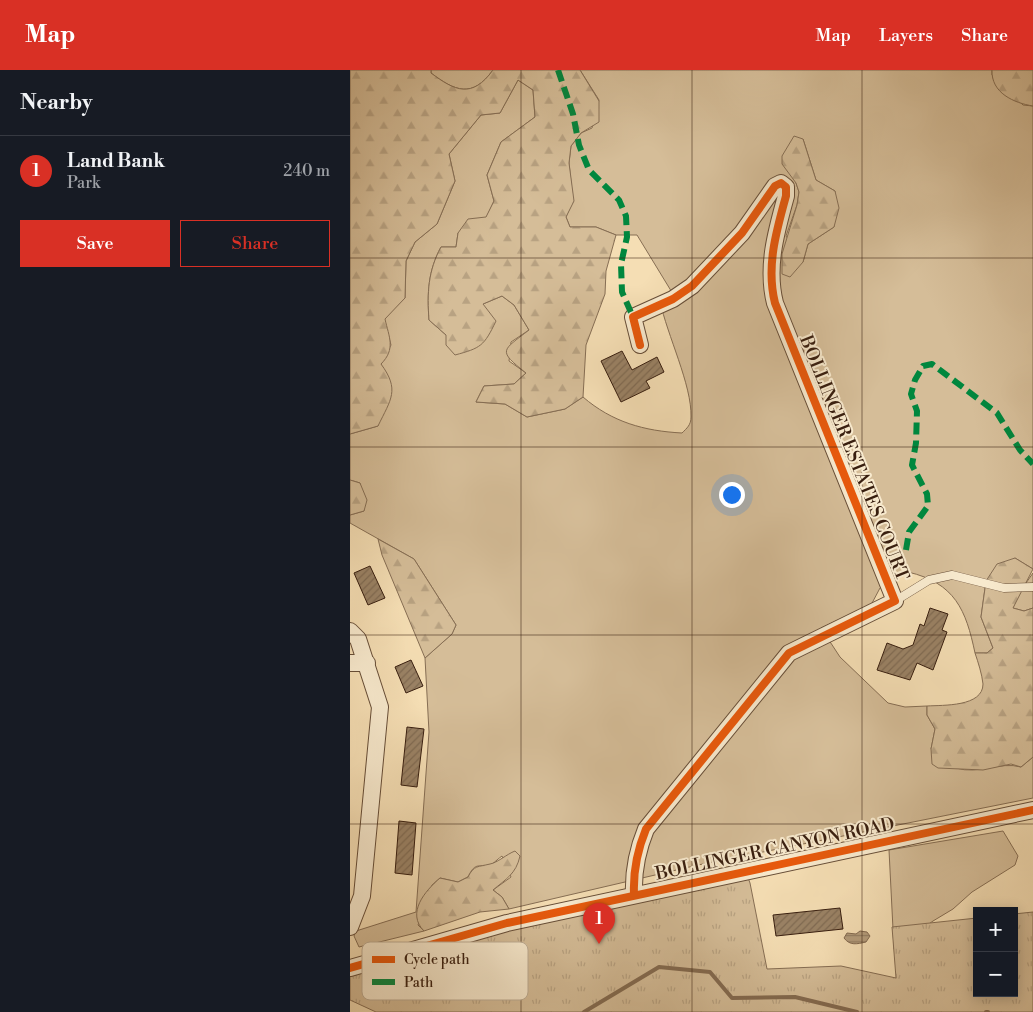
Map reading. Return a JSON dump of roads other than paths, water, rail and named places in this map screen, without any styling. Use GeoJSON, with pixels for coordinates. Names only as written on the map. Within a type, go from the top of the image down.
{"type":"FeatureCollection","features":[{"type":"Feature","properties":{"kind":"street","name":"BOLLINGER ESTATES COURT"},"geometry":{"type":"LineString","coordinates":[[634,894],[633,870],[637,850],[646,829],[789,653],[895,601],[775,303],[770,284],[770,267],[786,196],[786,187],[781,183],[775,186],[742,233],[692,286],[674,299],[633,317],[640,345]]}},
{"type":"Feature","properties":{"kind":"street"},"geometry":{"type":"LineString","coordinates":[[350,631],[358,639],[380,707],[362,896],[350,927]]}},
{"type":"Feature","properties":{"kind":"street"},"geometry":{"type":"LineString","coordinates":[[350,663],[366,664]]}},
{"type":"Feature","properties":{"kind":"street","name":"BOLLINGER CANYON ROAD"},"geometry":{"type":"LineString","coordinates":[[441,942],[507,923],[634,894],[1033,810]]}},
{"type":"Feature","properties":{"kind":"lane"},"geometry":{"type":"LineString","coordinates":[[895,601],[929,580],[952,576],[1004,588],[1033,587]]}},
{"type":"Feature","properties":{"kind":"waterway"},"geometry":{"type":"LineString","coordinates":[[584,1012],[659,967],[710,972],[732,998],[795,997],[857,1012]]}},
{"type":"Feature","properties":{"kind":"place","name":"Land Bank"},"geometry":{"type":"Point","coordinates":[599,944]}}]}
